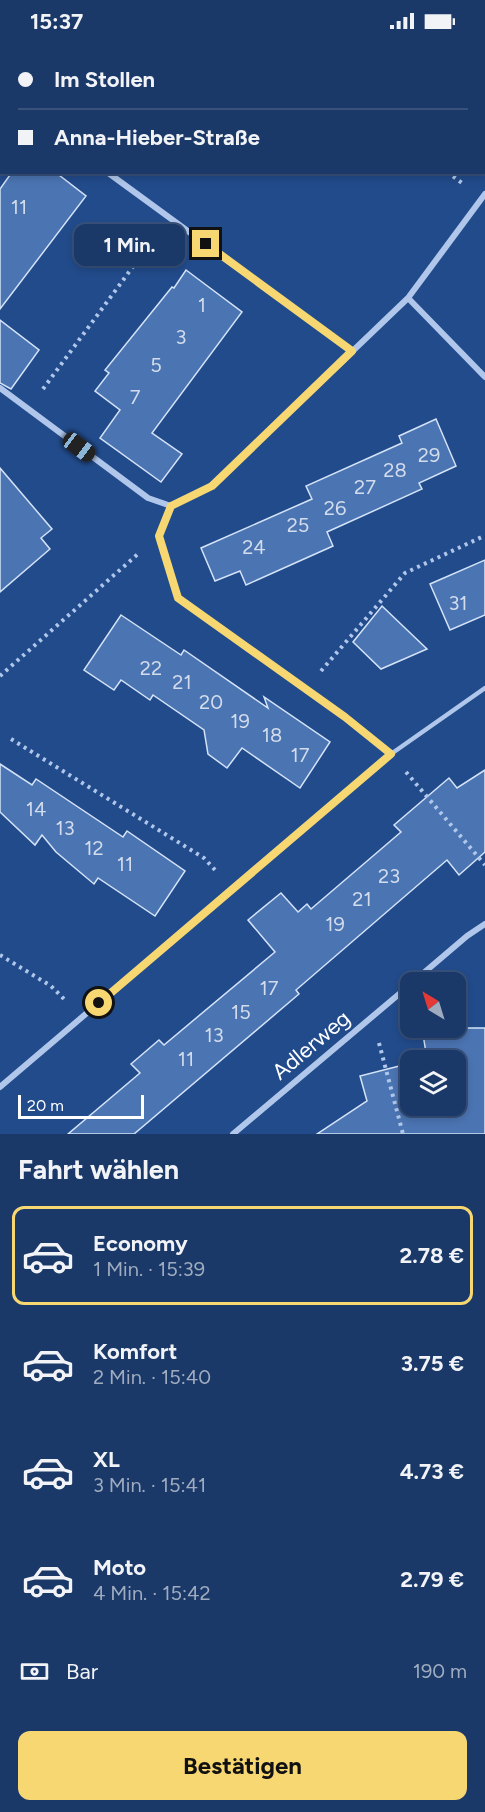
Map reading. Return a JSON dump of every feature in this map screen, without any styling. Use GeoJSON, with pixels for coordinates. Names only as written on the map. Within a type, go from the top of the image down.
{"type":"FeatureCollection","features":[{"type":"Feature","properties":{"kind":"street"},"geometry":{"type":"LineString","coordinates":[[110,174],[352,351]]}},
{"type":"Feature","properties":{"kind":"street"},"geometry":{"type":"LineString","coordinates":[[0,1087],[391,754],[345,717],[178,598],[159,536],[171,506],[212,486],[408,298],[485,194]]}},
{"type":"Feature","properties":{"kind":"street"},"geometry":{"type":"LineString","coordinates":[[408,298],[485,377]]}},
{"type":"Feature","properties":{"kind":"street"},"geometry":{"type":"LineString","coordinates":[[0,388],[147,498],[171,506]]}},
{"type":"Feature","properties":{"kind":"street","name":"Adlerweg"},"geometry":{"type":"LineString","coordinates":[[425,972],[467,936],[485,924]]}},
{"type":"Feature","properties":{"kind":"street","name":"Adlerweg"},"geometry":{"type":"LineString","coordinates":[[233,1134],[400,993]]}},
{"type":"Feature","properties":{"kind":"lane"},"geometry":{"type":"LineString","coordinates":[[391,754],[485,688]]}},
{"type":"Feature","properties":{"kind":"path"},"geometry":{"type":"LineString","coordinates":[[28,409],[169,218]]}},
{"type":"Feature","properties":{"kind":"path"},"geometry":{"type":"LineString","coordinates":[[0,675],[159,536]]}},
{"type":"Feature","properties":{"kind":"path"},"geometry":{"type":"LineString","coordinates":[[305,690],[405,573],[484,536]]}},
{"type":"Feature","properties":{"kind":"path"},"geometry":{"type":"LineString","coordinates":[[11,739],[204,858],[232,890]]}},
{"type":"Feature","properties":{"kind":"path"},"geometry":{"type":"LineString","coordinates":[[391,754],[485,865]]}},
{"type":"Feature","properties":{"kind":"path"},"geometry":{"type":"LineString","coordinates":[[0,955],[51,986],[82,1017]]}},
{"type":"Feature","properties":{"kind":"path"},"geometry":{"type":"LineString","coordinates":[[365,1023],[378,1039],[403,1134]]}},
{"type":"Feature","properties":{"kind":"building"},"geometry":{"type":"Polygon","coordinates":[[[11,174],[58,174],[86,196],[0,309],[0,189],[11,174]]]}},
{"type":"Feature","properties":{"kind":"building"},"geometry":{"type":"Polygon","coordinates":[[[186,270],[242,312],[152,433],[182,454],[161,482],[100,438],[120,410],[95,391],[109,373],[105,370],[172,287],[174,288],[186,270]]]}},
{"type":"Feature","properties":{"kind":"building"},"geometry":{"type":"Polygon","coordinates":[[[0,320],[39,350],[11,389],[0,383],[0,320]]]}},
{"type":"Feature","properties":{"kind":"building"},"geometry":{"type":"Polygon","coordinates":[[[436,419],[456,466],[419,483],[422,489],[327,532],[333,546],[246,585],[240,571],[215,581],[201,548],[312,499],[306,486],[402,443],[399,436],[436,419]]]}},
{"type":"Feature","properties":{"kind":"building"},"geometry":{"type":"Polygon","coordinates":[[[0,468],[52,529],[41,538],[50,549],[0,592],[0,468]]]}},
{"type":"Feature","properties":{"kind":"building"},"geometry":{"type":"Polygon","coordinates":[[[485,560],[485,615],[450,630],[430,584],[485,560]]]}},
{"type":"Feature","properties":{"kind":"building"},"geometry":{"type":"Polygon","coordinates":[[[382,606],[427,649],[381,669],[353,642],[382,606]]]}},
{"type":"Feature","properties":{"kind":"building"},"geometry":{"type":"Polygon","coordinates":[[[121,615],[181,655],[184,650],[268,708],[264,697],[330,742],[300,788],[242,748],[227,768],[208,754],[204,730],[153,695],[150,700],[121,680],[114,690],[84,670],[121,615]]]}},
{"type":"Feature","properties":{"kind":"building"},"geometry":{"type":"Polygon","coordinates":[[[0,764],[32,785],[36,779],[123,837],[127,831],[185,871],[155,916],[98,878],[94,884],[56,852],[42,835],[35,845],[0,812],[0,764]]]}},
{"type":"Feature","properties":{"kind":"building"},"geometry":{"type":"Polygon","coordinates":[[[485,770],[485,852],[459,875],[447,860],[296,990],[299,994],[134,1134],[68,1134],[140,1073],[131,1064],[159,1040],[164,1045],[275,952],[248,920],[281,893],[298,912],[307,904],[311,909],[401,832],[394,825],[449,778],[457,788],[485,770]]]}},
{"type":"Feature","properties":{"kind":"building"},"geometry":{"type":"Polygon","coordinates":[[[466,1028],[485,1028],[485,1134],[317,1134],[367,1101],[360,1076],[400,1066],[400,1116],[466,1116],[466,1050],[426,1050],[424,1038],[466,1038],[466,1028]]]}},
{"type":"Feature","properties":{"kind":"route"},"geometry":{"type":"LineString","coordinates":[[99,1003],[391,754],[345,717],[178,598],[159,536],[171,506],[212,486],[352,351],[206,244]]}}]}
